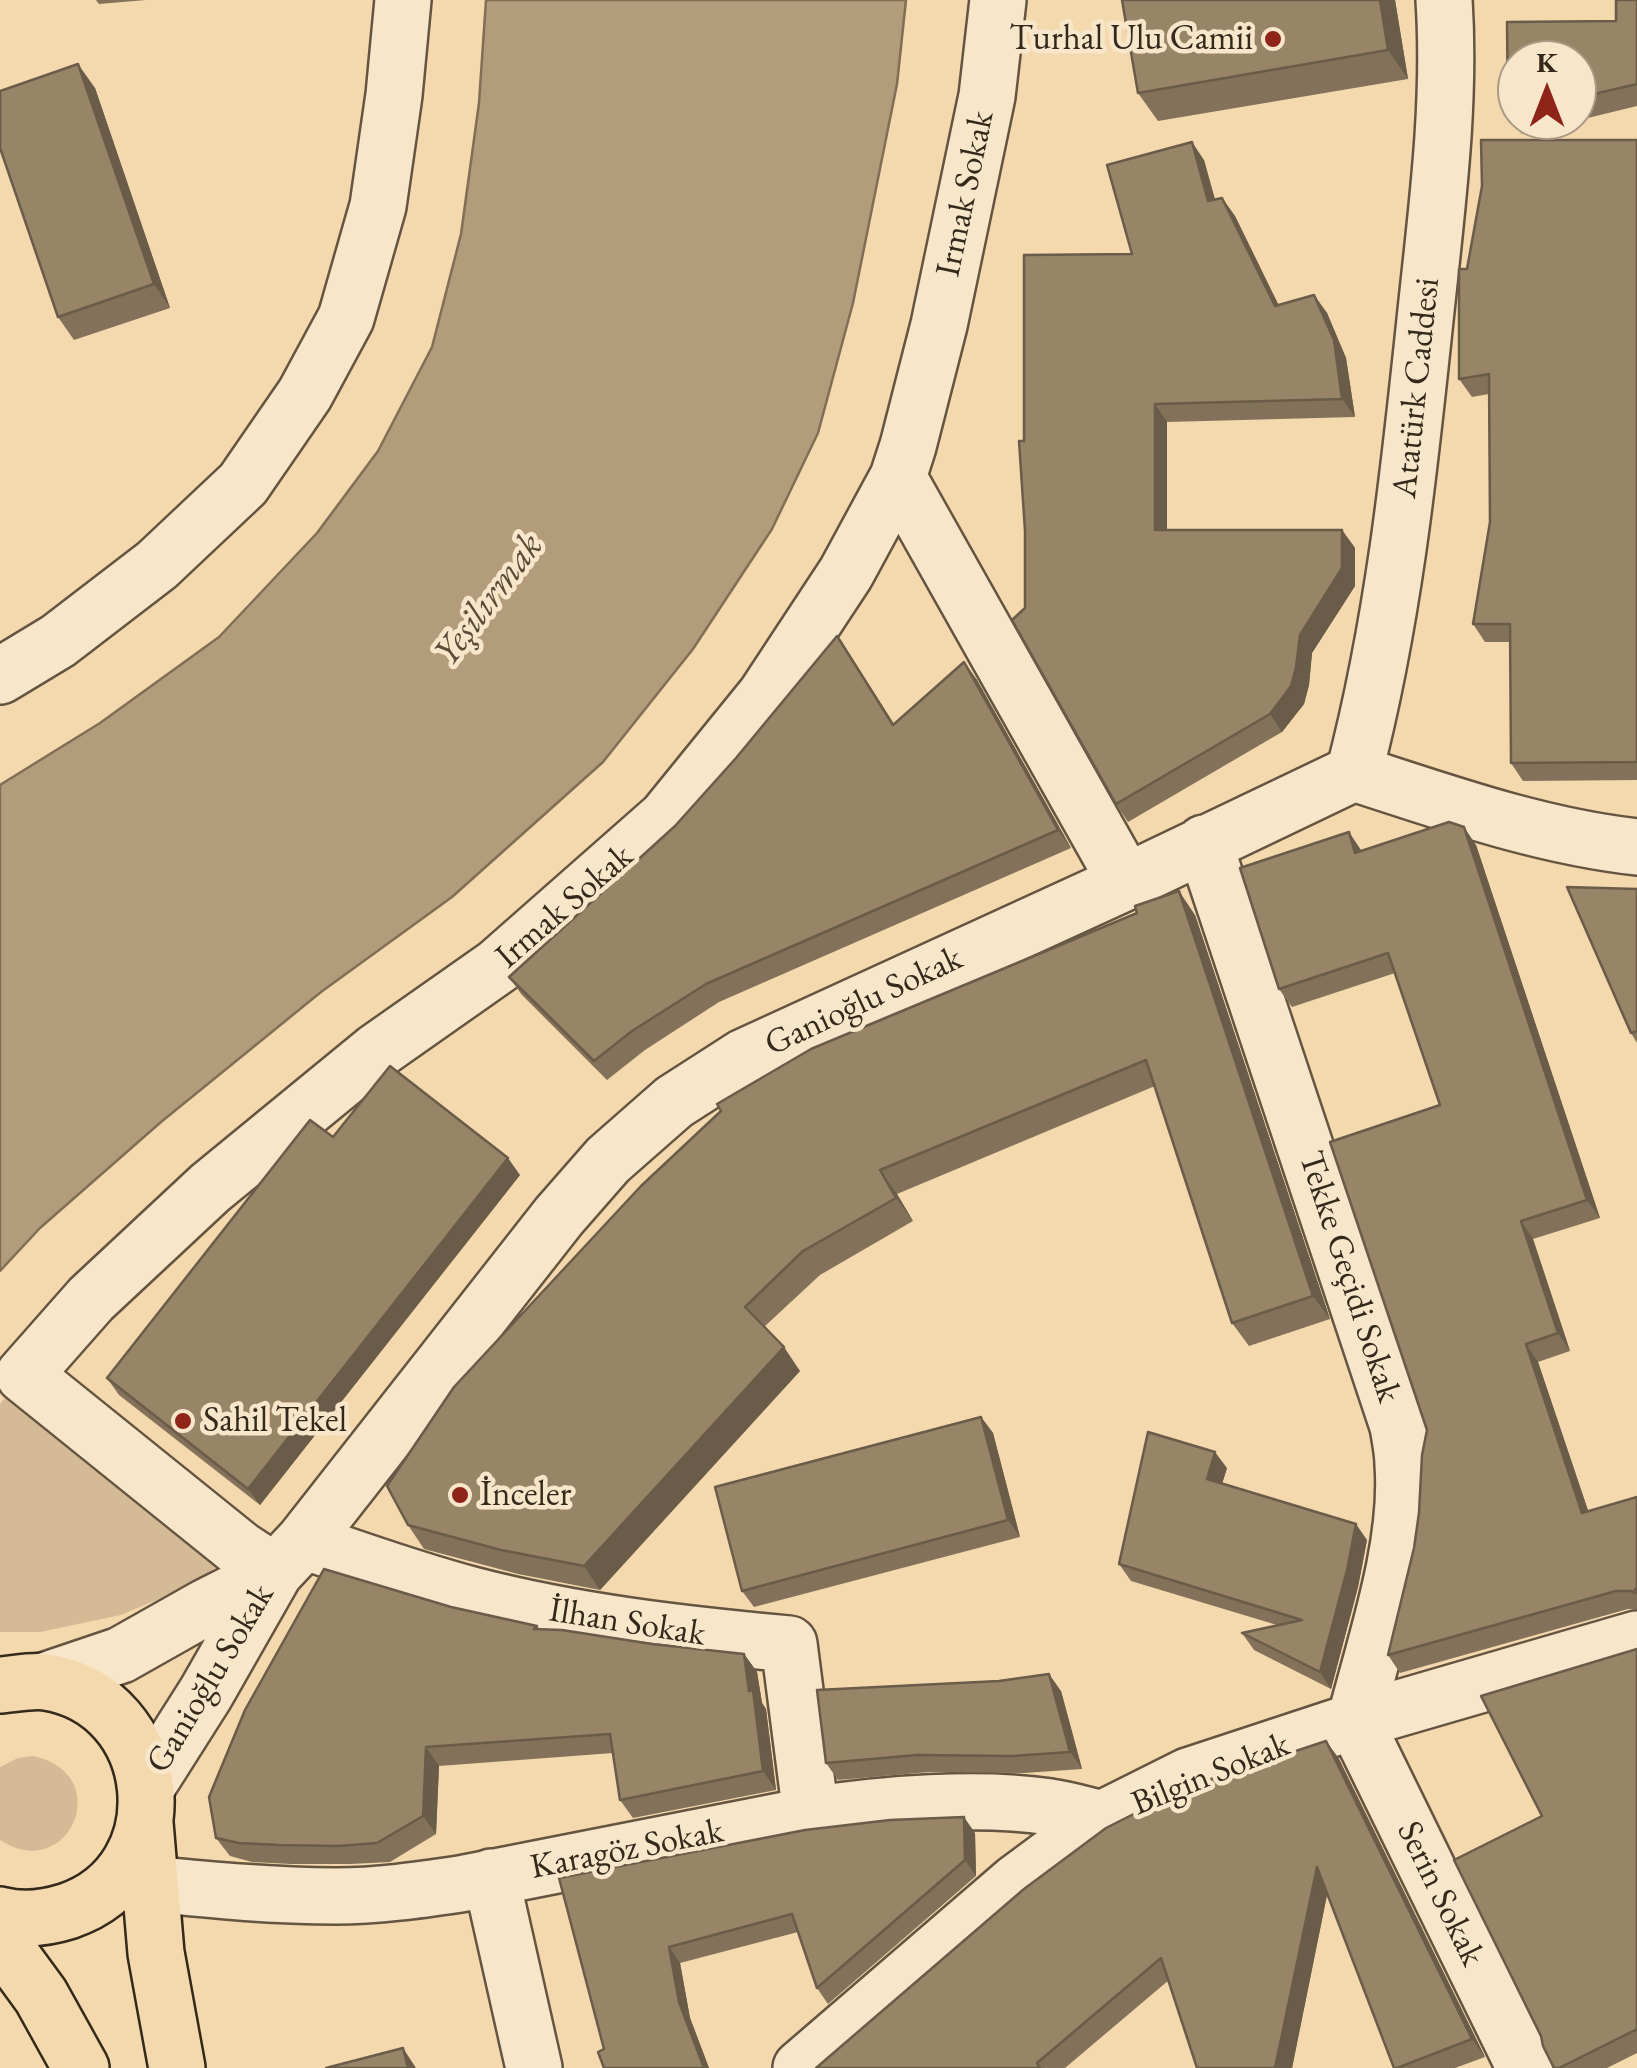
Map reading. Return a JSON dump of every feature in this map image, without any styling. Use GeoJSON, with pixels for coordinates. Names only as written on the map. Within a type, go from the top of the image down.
{"type":"FeatureCollection","features":[{"type":"Feature","properties":{"kind":"main road"},"geometry":{"type":"LineString","coordinates":[[22,1683],[74,1691],[102,1706],[124,1728],[139,1756],[156,1953],[177,2068]]}},
{"type":"Feature","properties":{"kind":"main road"},"geometry":{"type":"LineString","coordinates":[[0,1915],[47,1918],[82,1906],[112,1886],[133,1856],[146,1804]]}},
{"type":"Feature","properties":{"kind":"main road"},"geometry":{"type":"LineString","coordinates":[[0,1940],[41,1996],[81,2068]]}},
{"type":"Feature","properties":{"kind":"street"},"geometry":{"type":"LineString","coordinates":[[0,676],[58,641],[157,565],[243,484],[305,394],[346,318],[378,206],[403,0]]}},
{"type":"Feature","properties":{"kind":"street","name":"Irmak Sokak"},"geometry":{"type":"LineString","coordinates":[[289,1557],[240,1549],[24,1376],[91,1299],[210,1188],[377,1051],[498,966],[666,818],[765,696],[846,574],[898,477],[938,326],[987,96],[998,0]]}},
{"type":"Feature","properties":{"kind":"street","name":"Atatürk Caddesi"},"geometry":{"type":"LineString","coordinates":[[1354,773],[1392,602],[1408,482],[1444,139],[1444,0]]}},
{"type":"Feature","properties":{"kind":"street"},"geometry":{"type":"LineString","coordinates":[[898,477],[1126,882]]}},
{"type":"Feature","properties":{"kind":"street"},"geometry":{"type":"LineString","coordinates":[[1354,773],[1501,820],[1637,847]]}},
{"type":"Feature","properties":{"kind":"street","name":"Ganioğlu Sokak"},"geometry":{"type":"LineString","coordinates":[[146,1804],[206,1693],[289,1557],[559,1216],[608,1160],[674,1102],[744,1057],[1354,773]]}},
{"type":"Feature","properties":{"kind":"street","name":"Tekke Geçidi Sokak"},"geometry":{"type":"LineString","coordinates":[[1204,844],[1398,1426],[1404,1467],[1396,1561],[1355,1721]]}},
{"type":"Feature","properties":{"kind":"street","name":"Ganioğlu Sokak"},"geometry":{"type":"LineString","coordinates":[[22,1683],[122,1655],[289,1557]]}},
{"type":"Feature","properties":{"kind":"street","name":"İlhan Sokak"},"geometry":{"type":"LineString","coordinates":[[289,1557],[572,1618],[679,1634],[789,1644],[811,1815]]}},
{"type":"Feature","properties":{"kind":"street","name":"Bilgin Sokak"},"geometry":{"type":"LineString","coordinates":[[801,2068],[1018,1882],[1102,1819],[1188,1776],[1355,1721],[1637,1638]]}},
{"type":"Feature","properties":{"kind":"street","name":"Serin Sokak"},"geometry":{"type":"LineString","coordinates":[[1355,1721],[1525,2068]]}},
{"type":"Feature","properties":{"kind":"street","name":"Karagöz Sokak"},"geometry":{"type":"LineString","coordinates":[[151,1884],[262,1894],[338,1896],[406,1892],[841,1810],[943,1803],[1050,1806],[1102,1819]]}},
{"type":"Feature","properties":{"kind":"street"},"geometry":{"type":"LineString","coordinates":[[491,1877],[534,2068]]}},
{"type":"Feature","properties":{"kind":"shaded area"},"geometry":{"type":"Polygon","coordinates":[[[24,1375],[240,1549],[192,1585],[121,1615],[40,1632],[0,1632],[0,1404],[24,1375]]]}},
{"type":"Feature","properties":{"kind":"shaded area"},"geometry":{"type":"Polygon","coordinates":[[[33,1756],[59,1767],[73,1783],[78,1802],[74,1822],[63,1838],[46,1848],[25,1850],[0,1840],[0,1767],[33,1756]]]}},
{"type":"Feature","properties":{"kind":"water","name":"Yeşilırmak"},"geometry":{"type":"Polygon","coordinates":[[[486,0],[906,0],[897,84],[853,303],[818,433],[772,529],[693,649],[603,762],[452,897],[321,992],[161,1122],[40,1228],[0,1271],[0,785],[100,723],[219,637],[317,533],[378,451],[432,347],[461,234],[479,103],[486,0]]]}},
{"type":"Feature","properties":{"kind":"building","name":"Turhal Ulu Camii"},"geometry":{"type":"Polygon","coordinates":[[[1122,0],[1380,0],[1388,50],[1138,93],[1122,0]]]}},
{"type":"Feature","properties":{"kind":"building"},"geometry":{"type":"Polygon","coordinates":[[[1616,0],[1637,0],[1637,84],[1597,93],[1597,40],[1507,40],[1507,22],[1616,21],[1616,0]]]}},
{"type":"Feature","properties":{"kind":"building"},"geometry":{"type":"Polygon","coordinates":[[[78,64],[154,284],[58,317],[0,148],[0,91],[78,64]]]}},
{"type":"Feature","properties":{"kind":"building"},"geometry":{"type":"Polygon","coordinates":[[[1481,140],[1637,140],[1637,762],[1511,763],[1510,624],[1473,624],[1490,522],[1489,374],[1459,379],[1459,269],[1467,269],[1482,186],[1481,140]]]}},
{"type":"Feature","properties":{"kind":"building"},"geometry":{"type":"Polygon","coordinates":[[[1192,142],[1208,201],[1222,198],[1275,306],[1314,295],[1334,340],[1342,399],[1155,404],[1155,530],[1342,530],[1342,568],[1300,635],[1291,686],[1270,714],[1116,804],[1012,620],[1025,608],[1019,441],[1024,441],[1024,255],[1132,254],[1107,165],[1192,142]]]}},
{"type":"Feature","properties":{"kind":"building"},"geometry":{"type":"Polygon","coordinates":[[[837,636],[893,725],[964,662],[1058,830],[706,984],[632,1031],[594,1061],[509,977],[675,826],[837,636]]]}},
{"type":"Feature","properties":{"kind":"building"},"geometry":{"type":"Polygon","coordinates":[[[1449,822],[1464,827],[1587,1200],[1521,1221],[1558,1333],[1526,1344],[1582,1513],[1637,1497],[1637,1593],[1616,1591],[1388,1655],[1414,1548],[1427,1430],[1330,1142],[1440,1105],[1388,953],[1279,989],[1240,868],[1349,832],[1355,853],[1449,822]]]}},
{"type":"Feature","properties":{"kind":"building"},"geometry":{"type":"Polygon","coordinates":[[[1567,887],[1637,889],[1637,1031],[1631,1033],[1567,887]]]}},
{"type":"Feature","properties":{"kind":"building"},"geometry":{"type":"Polygon","coordinates":[[[1179,891],[1313,1296],[1232,1323],[1146,1060],[880,1170],[896,1198],[803,1251],[745,1307],[784,1347],[584,1566],[501,1550],[408,1525],[387,1486],[454,1387],[641,1186],[721,1111],[717,1104],[811,1049],[1137,913],[1135,906],[1179,891]]]}},
{"type":"Feature","properties":{"kind":"building"},"geometry":{"type":"Polygon","coordinates":[[[390,1066],[508,1158],[248,1489],[107,1378],[310,1120],[333,1137],[390,1066]]]}},
{"type":"Feature","properties":{"kind":"building"},"geometry":{"type":"Polygon","coordinates":[[[981,1417],[1008,1520],[742,1591],[715,1487],[981,1417]]]}},
{"type":"Feature","properties":{"kind":"building"},"geometry":{"type":"Polygon","coordinates":[[[1148,1432],[1215,1452],[1207,1479],[1356,1524],[1320,1672],[1242,1633],[1302,1620],[1119,1564],[1148,1432]]]}},
{"type":"Feature","properties":{"kind":"building"},"geometry":{"type":"Polygon","coordinates":[[[324,1569],[451,1607],[537,1626],[534,1629],[744,1654],[749,1691],[753,1690],[763,1771],[620,1800],[610,1734],[426,1747],[423,1816],[377,1843],[278,1845],[216,1838],[209,1797],[245,1710],[324,1569]]]}},
{"type":"Feature","properties":{"kind":"building"},"geometry":{"type":"Polygon","coordinates":[[[1637,1649],[1637,2029],[1554,2068],[1454,1860],[1542,1816],[1481,1696],[1637,1649]]]}},
{"type":"Feature","properties":{"kind":"building"},"geometry":{"type":"Polygon","coordinates":[[[1049,1674],[1070,1752],[917,1755],[826,1763],[817,1690],[999,1681],[1049,1674]]]}},
{"type":"Feature","properties":{"kind":"building"},"geometry":{"type":"Polygon","coordinates":[[[1326,1741],[1472,2039],[1394,2068],[1317,1867],[1275,2068],[1197,2068],[1161,1958],[1037,2063],[1040,2068],[816,2068],[1024,1889],[1106,1828],[1187,1787],[1326,1741]]]}},
{"type":"Feature","properties":{"kind":"building"},"geometry":{"type":"Polygon","coordinates":[[[964,1817],[965,1860],[817,1988],[792,1914],[669,1947],[679,2002],[704,2068],[604,2068],[598,2052],[604,2049],[559,1878],[805,1830],[890,1820],[964,1817]]]}},
{"type":"Feature","properties":{"kind":"building"},"geometry":{"type":"Polygon","coordinates":[[[403,2048],[408,2068],[326,2068],[403,2048]]]}},
{"type":"Feature","properties":{"kind":"place","name":"Turhal Ulu Camii"},"geometry":{"type":"Point","coordinates":[1273,39]}},
{"type":"Feature","properties":{"kind":"place","name":"Sahil Tekel"},"geometry":{"type":"Point","coordinates":[183,1421]}},
{"type":"Feature","properties":{"kind":"place","name":"İnceler"},"geometry":{"type":"Point","coordinates":[460,1495]}}]}
